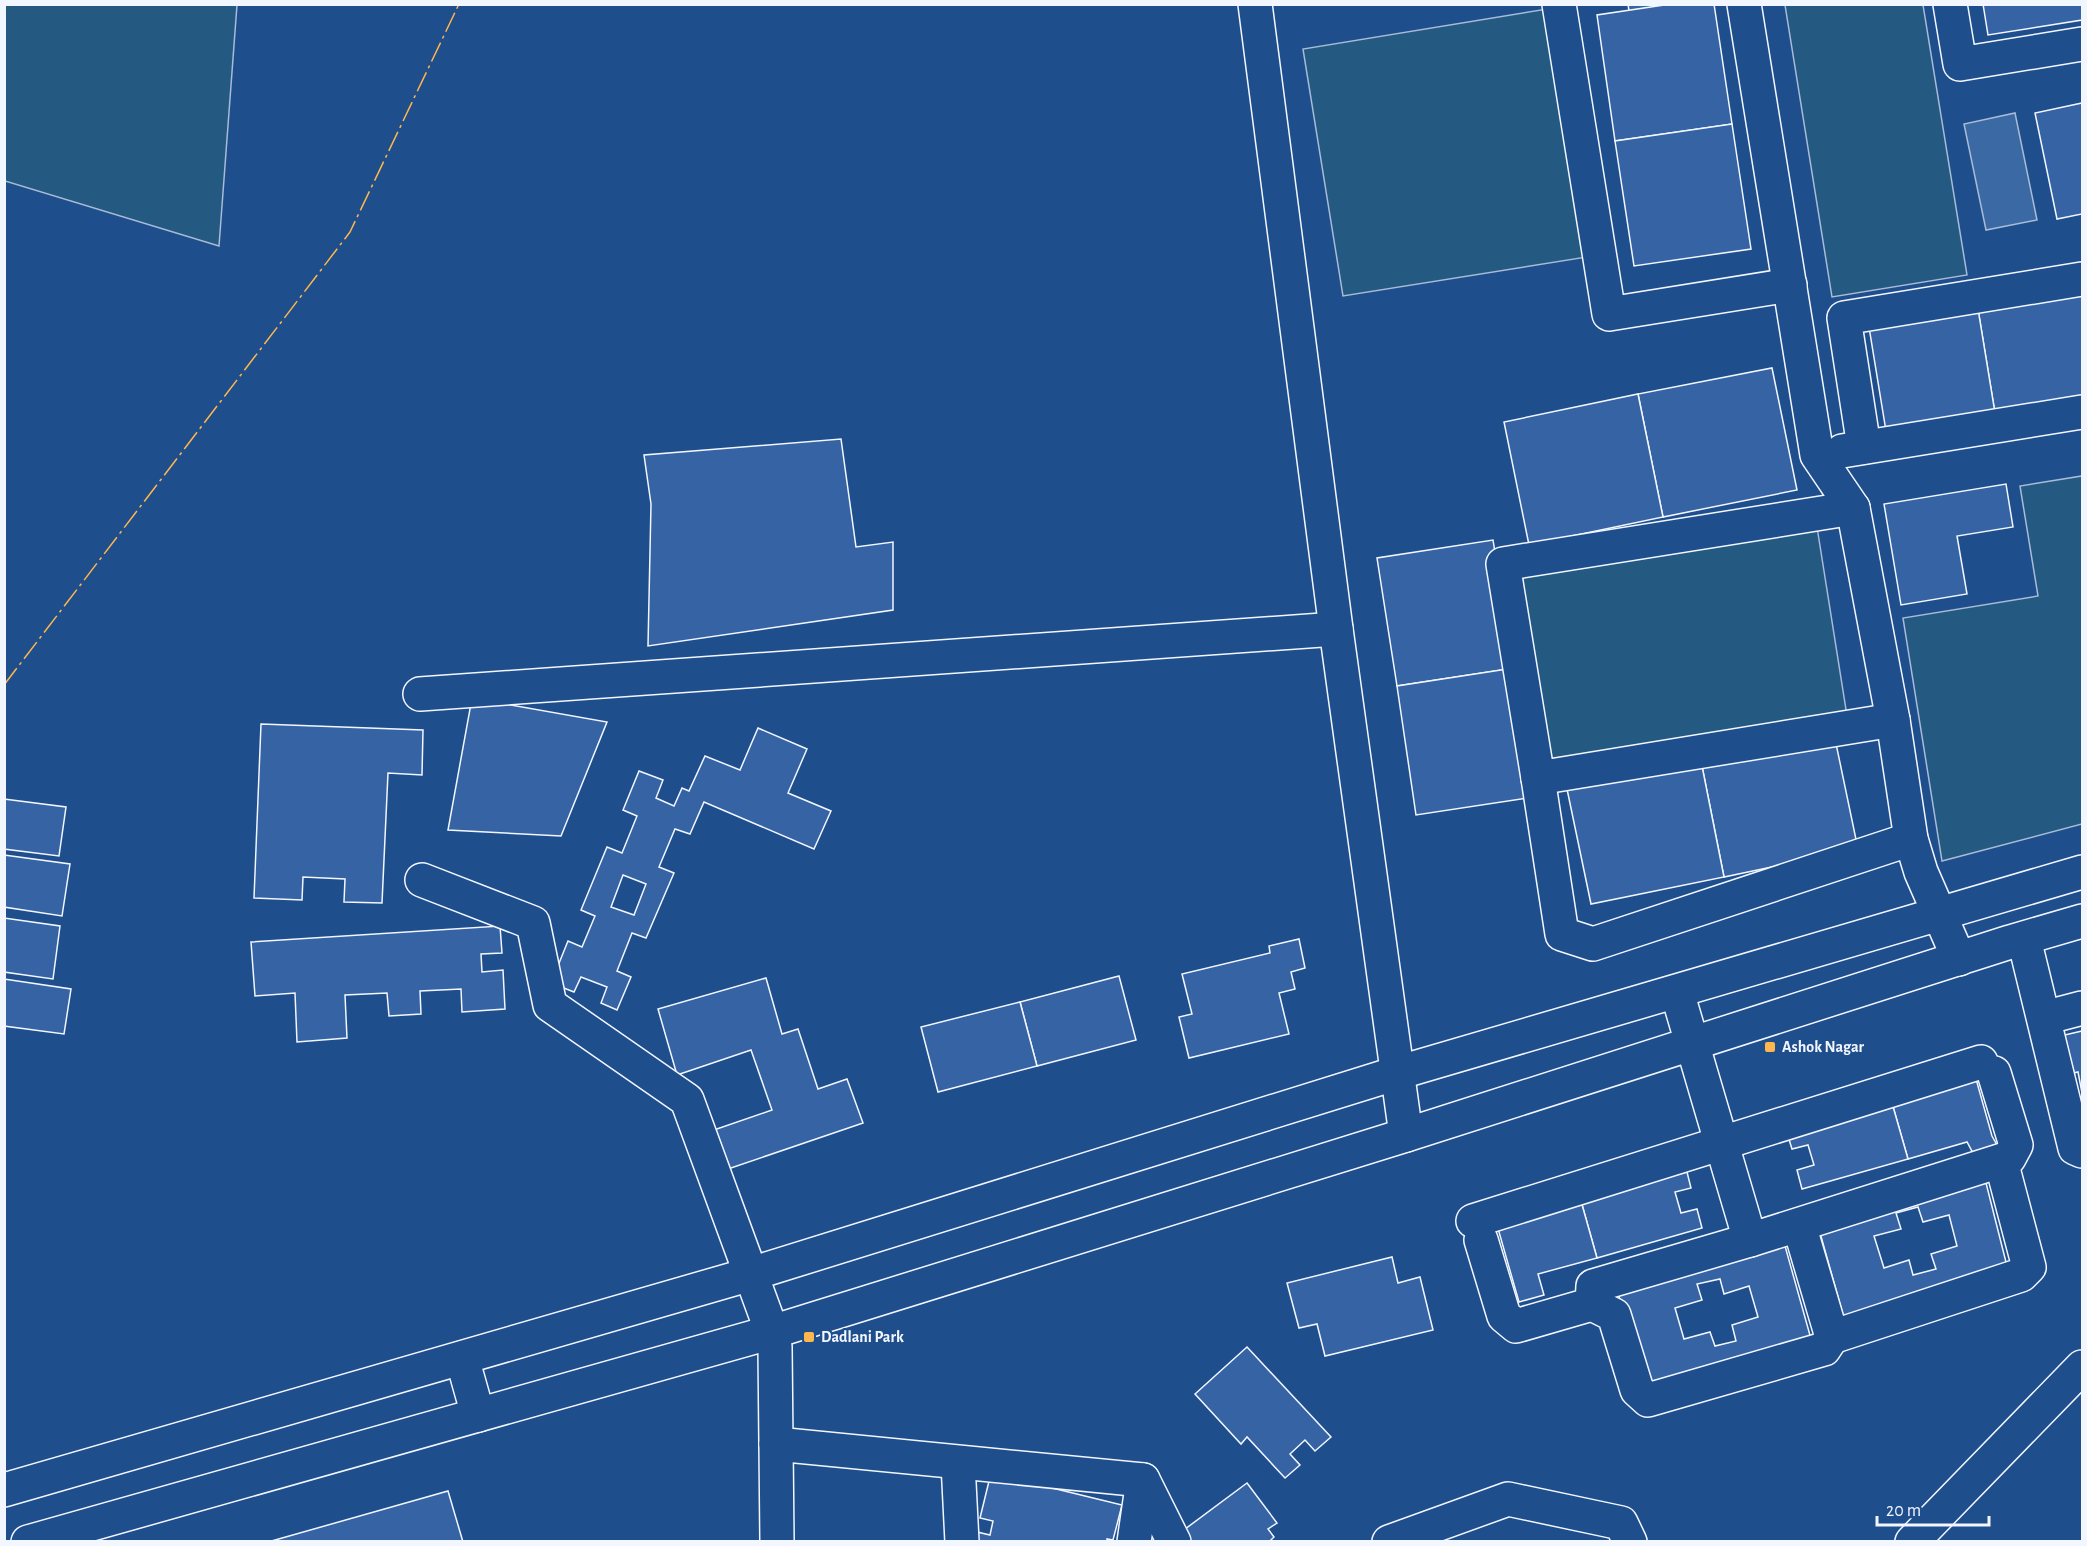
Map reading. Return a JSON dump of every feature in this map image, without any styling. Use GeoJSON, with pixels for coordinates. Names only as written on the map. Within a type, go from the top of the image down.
{"type":"FeatureCollection","features":[{"type":"Feature","properties":{"kind":"street"},"geometry":{"type":"LineString","coordinates":[[1255,4],[1336,629],[1406,1135]]}},
{"type":"Feature","properties":{"kind":"street"},"geometry":{"type":"LineString","coordinates":[[1559,4],[1609,314],[1790,285]]}},
{"type":"Feature","properties":{"kind":"street"},"geometry":{"type":"LineString","coordinates":[[1744,4],[1817,455],[1853,508],[1893,720],[1911,839],[1921,872],[1959,959]]}},
{"type":"Feature","properties":{"kind":"street"},"geometry":{"type":"LineString","coordinates":[[1950,4],[1960,64],[2082,44]]}},
{"type":"Feature","properties":{"kind":"street"},"geometry":{"type":"LineString","coordinates":[[1864,447],[1844,318],[2082,279]]}},
{"type":"Feature","properties":{"kind":"street"},"geometry":{"type":"LineString","coordinates":[[1817,455],[2082,412]]}},
{"type":"Feature","properties":{"kind":"street"},"geometry":{"type":"LineString","coordinates":[[1853,508],[1503,564],[1562,934],[1593,944],[1911,839]]}},
{"type":"Feature","properties":{"kind":"street"},"geometry":{"type":"LineString","coordinates":[[420,694],[1336,629]]}},
{"type":"Feature","properties":{"kind":"street"},"geometry":{"type":"LineString","coordinates":[[1538,778],[1893,720]]}},
{"type":"Feature","properties":{"kind":"street"},"geometry":{"type":"LineString","coordinates":[[4,1490],[751,1274],[1397,1073],[2082,872]]}},
{"type":"Feature","properties":{"kind":"street"},"geometry":{"type":"LineString","coordinates":[[422,880],[533,923],[550,1005],[687,1101],[772,1332],[775,1347],[777,1542]]}},
{"type":"Feature","properties":{"kind":"street"},"geometry":{"type":"LineString","coordinates":[[28,1542],[772,1332],[1406,1135],[2082,921]]}},
{"type":"Feature","properties":{"kind":"street"},"geometry":{"type":"LineString","coordinates":[[2024,939],[2075,1148],[2082,1151]]}},
{"type":"Feature","properties":{"kind":"street"},"geometry":{"type":"LineString","coordinates":[[1677,992],[1690,1044],[1750,1240]]}},
{"type":"Feature","properties":{"kind":"street"},"geometry":{"type":"LineString","coordinates":[[2044,1018],[2082,1008]]}},
{"type":"Feature","properties":{"kind":"street"},"geometry":{"type":"LineString","coordinates":[[1592,1304],[1593,1286],[1799,1225],[2010,1158],[2016,1145],[1988,1068],[1721,1143],[1477,1231],[1504,1316],[1516,1326],[1592,1304],[1614,1315],[1637,1390],[1648,1400],[1824,1349],[1832,1337],[2021,1275],[2029,1267],[2001,1161]]}},
{"type":"Feature","properties":{"kind":"street"},"geometry":{"type":"LineString","coordinates":[[1799,1225],[1832,1337]]}},
{"type":"Feature","properties":{"kind":"street"},"geometry":{"type":"LineString","coordinates":[[462,1358],[478,1415]]}},
{"type":"Feature","properties":{"kind":"street"},"geometry":{"type":"LineString","coordinates":[[1912,1542],[2082,1367]]}},
{"type":"Feature","properties":{"kind":"street"},"geometry":{"type":"LineString","coordinates":[[776,1444],[1143,1480]]}},
{"type":"Feature","properties":{"kind":"street"},"geometry":{"type":"LineString","coordinates":[[958,1463],[962,1542]]}},
{"type":"Feature","properties":{"kind":"street"},"geometry":{"type":"LineString","coordinates":[[1134,1542],[1143,1480]]}},
{"type":"Feature","properties":{"kind":"street"},"geometry":{"type":"LineString","coordinates":[[1143,1480],[1174,1542]]}},
{"type":"Feature","properties":{"kind":"street"},"geometry":{"type":"LineString","coordinates":[[1389,1542],[1508,1499],[1621,1523],[1630,1542]]}},
{"type":"Feature","properties":{"kind":"shaded area"},"geometry":{"type":"Polygon","coordinates":[[[4,5],[237,5],[219,246],[5,181],[4,5]]]}},
{"type":"Feature","properties":{"kind":"shaded area"},"geometry":{"type":"Polygon","coordinates":[[[1785,5],[1923,5],[1967,275],[1832,297],[1785,5]]]}},
{"type":"Feature","properties":{"kind":"shaded area"},"geometry":{"type":"Polygon","coordinates":[[[1547,9],[1587,257],[1343,296],[1303,49],[1547,9]]]}},
{"type":"Feature","properties":{"kind":"shaded area"},"geometry":{"type":"Polygon","coordinates":[[[2015,113],[2037,220],[1986,230],[1964,124],[2015,113]]]}},
{"type":"Feature","properties":{"kind":"shaded area"},"geometry":{"type":"Polygon","coordinates":[[[2082,476],[2082,824],[1942,861],[1903,618],[2038,596],[2020,486],[2082,476]]]}},
{"type":"Feature","properties":{"kind":"shaded area"},"geometry":{"type":"Polygon","coordinates":[[[1817,527],[1847,716],[1550,765],[1519,575],[1817,527]]]}},
{"type":"Feature","properties":{"kind":"building"},"geometry":{"type":"Polygon","coordinates":[[[1628,4],[1671,4],[1629,11],[1628,4]]]}},
{"type":"Feature","properties":{"kind":"building"},"geometry":{"type":"Polygon","coordinates":[[[1671,4],[1714,4],[1732,124],[1615,141],[1597,15],[1671,4]]]}},
{"type":"Feature","properties":{"kind":"building"},"geometry":{"type":"Polygon","coordinates":[[[1983,4],[2082,4],[2082,20],[1988,35],[1983,4]]]}},
{"type":"Feature","properties":{"kind":"building"},"geometry":{"type":"Polygon","coordinates":[[[2082,103],[2082,214],[2057,219],[2035,113],[2082,103]]]}},
{"type":"Feature","properties":{"kind":"building"},"geometry":{"type":"Polygon","coordinates":[[[1732,124],[1751,249],[1634,266],[1615,141],[1732,124]]]}},
{"type":"Feature","properties":{"kind":"building"},"geometry":{"type":"Polygon","coordinates":[[[2082,292],[2082,398],[1995,413],[1978,309],[2082,292]]]}},
{"type":"Feature","properties":{"kind":"building"},"geometry":{"type":"Polygon","coordinates":[[[1978,309],[1995,413],[1886,431],[1869,327],[1978,309]]]}},
{"type":"Feature","properties":{"kind":"building"},"geometry":{"type":"Polygon","coordinates":[[[1772,368],[1797,490],[1663,517],[1638,394],[1772,368]]]}},
{"type":"Feature","properties":{"kind":"building"},"geometry":{"type":"Polygon","coordinates":[[[1638,394],[1663,517],[1529,545],[1504,422],[1638,394]]]}},
{"type":"Feature","properties":{"kind":"building"},"geometry":{"type":"Polygon","coordinates":[[[841,439],[856,547],[893,542],[893,610],[648,646],[651,504],[644,455],[841,439]]]}},
{"type":"Feature","properties":{"kind":"building"},"geometry":{"type":"Polygon","coordinates":[[[2006,484],[2013,527],[1957,536],[1967,594],[1901,605],[1884,504],[2006,484]]]}},
{"type":"Feature","properties":{"kind":"building"},"geometry":{"type":"Polygon","coordinates":[[[1493,540],[1514,668],[1397,686],[1377,558],[1493,540]]]}},
{"type":"Feature","properties":{"kind":"building"},"geometry":{"type":"Polygon","coordinates":[[[1514,668],[1534,797],[1416,815],[1397,686],[1514,668]]]}},
{"type":"Feature","properties":{"kind":"building"},"geometry":{"type":"Polygon","coordinates":[[[472,698],[607,722],[561,836],[448,830],[472,698]]]}},
{"type":"Feature","properties":{"kind":"building"},"geometry":{"type":"Polygon","coordinates":[[[261,724],[423,730],[422,775],[388,773],[382,903],[344,902],[345,879],[303,877],[302,900],[254,898],[261,724]]]}},
{"type":"Feature","properties":{"kind":"building"},"geometry":{"type":"Polygon","coordinates":[[[758,728],[807,749],[788,793],[831,811],[814,849],[704,802],[690,834],[675,829],[659,867],[674,873],[646,938],[632,933],[617,971],[631,977],[617,1010],[601,1003],[607,987],[581,977],[574,992],[551,983],[568,941],[582,947],[595,916],[581,910],[607,847],[622,853],[637,816],[623,810],[639,771],[663,780],[656,798],[674,806],[682,788],[689,791],[705,756],[740,770],[758,728]],[[623,875],[611,907],[634,915],[646,884],[623,875]]]}},
{"type":"Feature","properties":{"kind":"building"},"geometry":{"type":"Polygon","coordinates":[[[1834,734],[1858,849],[1724,877],[1701,761],[1834,734]]]}},
{"type":"Feature","properties":{"kind":"building"},"geometry":{"type":"Polygon","coordinates":[[[1701,761],[1724,877],[1591,904],[1567,789],[1701,761]]]}},
{"type":"Feature","properties":{"kind":"building"},"geometry":{"type":"Polygon","coordinates":[[[4,799],[66,807],[59,856],[4,849],[4,799]]]}},
{"type":"Feature","properties":{"kind":"building"},"geometry":{"type":"Polygon","coordinates":[[[4,855],[70,864],[62,916],[4,907],[4,855]]]}},
{"type":"Feature","properties":{"kind":"building"},"geometry":{"type":"Polygon","coordinates":[[[4,918],[60,926],[53,979],[4,972],[4,918]]]}},
{"type":"Feature","properties":{"kind":"building"},"geometry":{"type":"Polygon","coordinates":[[[500,926],[502,953],[481,954],[482,972],[503,970],[505,1009],[462,1012],[461,989],[420,991],[421,1014],[389,1016],[387,993],[345,995],[347,1038],[297,1042],[295,993],[255,996],[251,942],[500,926]]]}},
{"type":"Feature","properties":{"kind":"building"},"geometry":{"type":"Polygon","coordinates":[[[1299,939],[1305,968],[1291,972],[1295,989],[1279,993],[1289,1034],[1189,1058],[1179,1017],[1192,1014],[1182,974],[1270,953],[1269,946],[1299,939]]]}},
{"type":"Feature","properties":{"kind":"building"},"geometry":{"type":"Polygon","coordinates":[[[1119,976],[1136,1040],[1037,1066],[1020,1002],[1119,976]]]}},
{"type":"Feature","properties":{"kind":"building"},"geometry":{"type":"Polygon","coordinates":[[[766,978],[782,1034],[798,1029],[818,1089],[847,1079],[863,1123],[725,1170],[711,1131],[772,1110],[751,1050],[677,1075],[658,1009],[766,978]]]}},
{"type":"Feature","properties":{"kind":"building"},"geometry":{"type":"Polygon","coordinates":[[[4,979],[71,989],[64,1034],[4,1026],[4,979]]]}},
{"type":"Feature","properties":{"kind":"building"},"geometry":{"type":"Polygon","coordinates":[[[1020,1002],[1037,1066],[938,1092],[921,1027],[1020,1002]]]}},
{"type":"Feature","properties":{"kind":"building"},"geometry":{"type":"Polygon","coordinates":[[[2082,1031],[2082,1093],[2078,1072],[2064,1075],[2056,1037],[2082,1031]]]}},
{"type":"Feature","properties":{"kind":"building"},"geometry":{"type":"Polygon","coordinates":[[[1976,1079],[1992,1136],[1997,1145],[1973,1153],[1967,1142],[1908,1159],[1892,1103],[1976,1079]]]}},
{"type":"Feature","properties":{"kind":"building"},"geometry":{"type":"Polygon","coordinates":[[[1892,1103],[1908,1159],[1802,1189],[1797,1170],[1814,1165],[1808,1145],[1792,1149],[1787,1133],[1892,1103]]]}},
{"type":"Feature","properties":{"kind":"building"},"geometry":{"type":"Polygon","coordinates":[[[1687,1172],[1691,1188],[1675,1192],[1681,1213],[1697,1209],[1702,1228],[1597,1258],[1581,1201],[1687,1172]]]}},
{"type":"Feature","properties":{"kind":"building"},"geometry":{"type":"Polygon","coordinates":[[[1984,1175],[2008,1270],[1845,1322],[1817,1222],[1984,1175]],[[1918,1207],[1896,1213],[1901,1229],[1874,1236],[1884,1268],[1909,1260],[1913,1275],[1936,1269],[1931,1254],[1957,1246],[1949,1215],[1923,1222],[1918,1207]]]}},
{"type":"Feature","properties":{"kind":"building"},"geometry":{"type":"Polygon","coordinates":[[[1581,1201],[1597,1258],[1538,1274],[1544,1295],[1519,1302],[1497,1225],[1581,1201]]]}},
{"type":"Feature","properties":{"kind":"building"},"geometry":{"type":"Polygon","coordinates":[[[1785,1246],[1813,1346],[1647,1393],[1618,1293],[1785,1246]],[[1720,1279],[1697,1284],[1702,1300],[1675,1308],[1684,1339],[1710,1332],[1715,1346],[1736,1341],[1732,1325],[1758,1317],[1749,1286],[1724,1294],[1720,1279]]]}},
{"type":"Feature","properties":{"kind":"building"},"geometry":{"type":"Polygon","coordinates":[[[1392,1257],[1398,1283],[1420,1277],[1433,1330],[1325,1356],[1317,1324],[1299,1328],[1287,1283],[1392,1257]]]}},
{"type":"Feature","properties":{"kind":"building"},"geometry":{"type":"Polygon","coordinates":[[[1247,1347],[1331,1437],[1315,1451],[1305,1440],[1290,1454],[1300,1465],[1285,1478],[1247,1437],[1241,1444],[1195,1394],[1247,1347]]]}},
{"type":"Feature","properties":{"kind":"building"},"geometry":{"type":"Polygon","coordinates":[[[991,1473],[1122,1505],[1113,1540],[1107,1539],[1107,1542],[974,1542],[977,1532],[990,1535],[993,1521],[980,1518],[991,1473]]]}},
{"type":"Feature","properties":{"kind":"building"},"geometry":{"type":"Polygon","coordinates":[[[1247,1483],[1277,1523],[1268,1529],[1274,1537],[1269,1542],[1175,1542],[1173,1538],[1247,1483]]]}},
{"type":"Feature","properties":{"kind":"building"},"geometry":{"type":"Polygon","coordinates":[[[448,1491],[463,1542],[268,1542],[448,1491]]]}},
{"type":"Feature","properties":{"kind":"power"},"geometry":{"type":"LineString","coordinates":[[4,685],[350,232],[459,4]]}},
{"type":"Feature","properties":{"kind":"place","name":"Ashok Nagar"},"geometry":{"type":"Point","coordinates":[1770,1047]}},
{"type":"Feature","properties":{"kind":"place","name":"Dadlani Park"},"geometry":{"type":"Point","coordinates":[809,1337]}}]}
